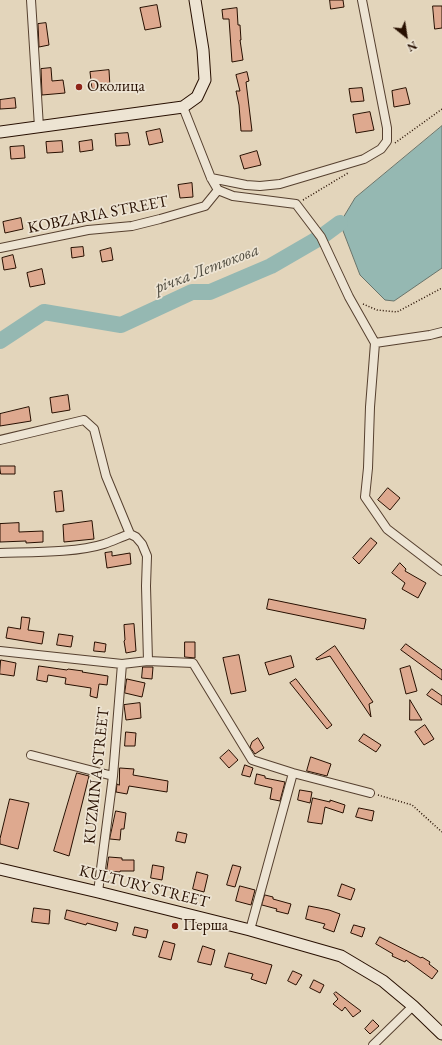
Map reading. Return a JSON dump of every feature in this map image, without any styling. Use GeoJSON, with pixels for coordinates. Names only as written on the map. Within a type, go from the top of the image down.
{"type":"FeatureCollection","features":[{"type":"Feature","properties":{"kind":"street"},"geometry":{"type":"LineString","coordinates":[[31,0],[39,127]]}},
{"type":"Feature","properties":{"kind":"street"},"geometry":{"type":"LineString","coordinates":[[0,132],[183,107],[197,97],[205,80],[203,50],[195,0]]}},
{"type":"Feature","properties":{"kind":"street"},"geometry":{"type":"LineString","coordinates":[[211,178],[246,185],[280,184],[364,159],[381,148],[387,141],[387,128],[362,0]]}},
{"type":"Feature","properties":{"kind":"street"},"geometry":{"type":"LineString","coordinates":[[183,107],[211,178],[218,190],[232,196],[296,204],[321,237],[349,297],[375,343],[365,497],[387,529],[442,571]]}},
{"type":"Feature","properties":{"kind":"street","name":"KOBZARIA STREET"},"geometry":{"type":"LineString","coordinates":[[0,248],[88,230],[132,226],[160,219],[204,206],[218,190]]}},
{"type":"Feature","properties":{"kind":"street"},"geometry":{"type":"LineString","coordinates":[[375,343],[442,332]]}},
{"type":"Feature","properties":{"kind":"street"},"geometry":{"type":"LineString","coordinates":[[0,440],[84,420],[94,429],[106,476],[130,534],[136,537],[142,544],[147,556],[146,586],[148,661]]}},
{"type":"Feature","properties":{"kind":"street"},"geometry":{"type":"LineString","coordinates":[[0,553],[76,549],[104,544],[130,534]]}},
{"type":"Feature","properties":{"kind":"street"},"geometry":{"type":"LineString","coordinates":[[0,651],[122,664],[148,661],[193,663],[252,760],[294,773],[370,792]]}},
{"type":"Feature","properties":{"kind":"street","name":"KUZMINA STREET"},"geometry":{"type":"LineString","coordinates":[[98,892],[113,776],[122,664]]}},
{"type":"Feature","properties":{"kind":"street"},"geometry":{"type":"LineString","coordinates":[[31,755],[113,776]]}},
{"type":"Feature","properties":{"kind":"street"},"geometry":{"type":"LineString","coordinates":[[250,930],[294,773]]}},
{"type":"Feature","properties":{"kind":"street","name":"KULTURY STREET"},"geometry":{"type":"LineString","coordinates":[[0,869],[250,930],[341,956],[383,981],[413,1006],[442,1034]]}},
{"type":"Feature","properties":{"kind":"street"},"geometry":{"type":"LineString","coordinates":[[373,1045],[413,1006]]}},
{"type":"Feature","properties":{"kind":"path"},"geometry":{"type":"LineString","coordinates":[[349,297],[377,310],[397,312],[442,288]]}},
{"type":"Feature","properties":{"kind":"path"},"geometry":{"type":"LineString","coordinates":[[370,792],[412,805],[442,832]]}},
{"type":"Feature","properties":{"kind":"water"},"geometry":{"type":"Polygon","coordinates":[[[442,126],[442,268],[394,301],[385,300],[360,275],[340,223],[355,198],[442,126]]]}},
{"type":"Feature","properties":{"kind":"building"},"geometry":{"type":"Polygon","coordinates":[[[330,0],[343,0],[344,7],[331,9],[330,0]]]}},
{"type":"Feature","properties":{"kind":"building"},"geometry":{"type":"Polygon","coordinates":[[[157,5],[161,27],[145,30],[140,8],[157,5]]]}},
{"type":"Feature","properties":{"kind":"building"},"geometry":{"type":"Polygon","coordinates":[[[433,6],[442,6],[442,28],[435,29],[433,6]]]}},
{"type":"Feature","properties":{"kind":"building"},"geometry":{"type":"Polygon","coordinates":[[[237,8],[243,60],[232,62],[229,19],[223,19],[222,10],[237,8]]]}},
{"type":"Feature","properties":{"kind":"building"},"geometry":{"type":"Polygon","coordinates":[[[46,23],[49,45],[39,47],[38,24],[46,23]]]}},
{"type":"Feature","properties":{"kind":"building"},"geometry":{"type":"Polygon","coordinates":[[[51,68],[52,81],[63,80],[65,93],[42,95],[41,69],[51,68]]]}},
{"type":"Feature","properties":{"kind":"building"},"geometry":{"type":"Polygon","coordinates":[[[109,70],[110,87],[92,89],[90,72],[109,70]]]}},
{"type":"Feature","properties":{"kind":"building"},"geometry":{"type":"Polygon","coordinates":[[[247,72],[249,81],[246,82],[252,131],[241,131],[239,105],[236,91],[240,91],[236,75],[247,72]]]}},
{"type":"Feature","properties":{"kind":"building"},"geometry":{"type":"Polygon","coordinates":[[[362,88],[364,101],[351,102],[349,89],[362,88]]]}},
{"type":"Feature","properties":{"kind":"building"},"geometry":{"type":"Polygon","coordinates":[[[406,88],[410,104],[394,107],[392,91],[406,88]]]}},
{"type":"Feature","properties":{"kind":"building"},"geometry":{"type":"Polygon","coordinates":[[[15,98],[16,108],[0,109],[0,100],[15,98]]]}},
{"type":"Feature","properties":{"kind":"building"},"geometry":{"type":"Polygon","coordinates":[[[370,112],[374,130],[356,133],[353,115],[370,112]]]}},
{"type":"Feature","properties":{"kind":"building"},"geometry":{"type":"Polygon","coordinates":[[[160,129],[163,142],[149,145],[146,132],[160,129]]]}},
{"type":"Feature","properties":{"kind":"building"},"geometry":{"type":"Polygon","coordinates":[[[128,133],[130,145],[116,146],[115,134],[128,133]]]}},
{"type":"Feature","properties":{"kind":"building"},"geometry":{"type":"Polygon","coordinates":[[[92,140],[93,150],[80,152],[79,142],[92,140]]]}},
{"type":"Feature","properties":{"kind":"building"},"geometry":{"type":"Polygon","coordinates":[[[62,141],[63,152],[47,153],[46,142],[62,141]]]}},
{"type":"Feature","properties":{"kind":"building"},"geometry":{"type":"Polygon","coordinates":[[[24,146],[25,158],[11,159],[10,147],[24,146]]]}},
{"type":"Feature","properties":{"kind":"building"},"geometry":{"type":"Polygon","coordinates":[[[257,151],[261,165],[244,169],[240,156],[257,151]]]}},
{"type":"Feature","properties":{"kind":"building"},"geometry":{"type":"Polygon","coordinates":[[[192,183],[193,197],[180,198],[178,185],[192,183]]]}},
{"type":"Feature","properties":{"kind":"building"},"geometry":{"type":"Polygon","coordinates":[[[21,218],[23,229],[5,233],[3,222],[21,218]]]}},
{"type":"Feature","properties":{"kind":"building"},"geometry":{"type":"Polygon","coordinates":[[[83,247],[84,256],[72,258],[71,248],[83,247]]]}},
{"type":"Feature","properties":{"kind":"building"},"geometry":{"type":"Polygon","coordinates":[[[111,248],[113,260],[102,262],[100,251],[111,248]]]}},
{"type":"Feature","properties":{"kind":"building"},"geometry":{"type":"Polygon","coordinates":[[[13,255],[16,268],[4,270],[2,258],[13,255]]]}},
{"type":"Feature","properties":{"kind":"building"},"geometry":{"type":"Polygon","coordinates":[[[42,269],[45,284],[30,287],[27,273],[42,269]]]}},
{"type":"Feature","properties":{"kind":"building"},"geometry":{"type":"Polygon","coordinates":[[[68,395],[70,410],[52,413],[50,398],[68,395]]]}},
{"type":"Feature","properties":{"kind":"building"},"geometry":{"type":"Polygon","coordinates":[[[29,407],[31,421],[0,426],[0,414],[29,407]]]}},
{"type":"Feature","properties":{"kind":"building"},"geometry":{"type":"Polygon","coordinates":[[[0,466],[15,466],[15,474],[1,474],[0,466]]]}},
{"type":"Feature","properties":{"kind":"building"},"geometry":{"type":"Polygon","coordinates":[[[388,488],[400,498],[390,510],[378,500],[388,488]]]}},
{"type":"Feature","properties":{"kind":"building"},"geometry":{"type":"Polygon","coordinates":[[[62,491],[64,511],[56,512],[54,492],[62,491]]]}},
{"type":"Feature","properties":{"kind":"building"},"geometry":{"type":"Polygon","coordinates":[[[92,521],[94,539],[64,542],[63,525],[92,521]]]}},
{"type":"Feature","properties":{"kind":"building"},"geometry":{"type":"Polygon","coordinates":[[[19,523],[19,532],[43,531],[43,542],[0,542],[0,524],[19,523]]]}},
{"type":"Feature","properties":{"kind":"building"},"geometry":{"type":"Polygon","coordinates":[[[371,538],[377,543],[359,564],[353,558],[371,538]]]}},
{"type":"Feature","properties":{"kind":"building"},"geometry":{"type":"Polygon","coordinates":[[[112,552],[112,556],[130,553],[131,564],[107,568],[105,553],[112,552]]]}},
{"type":"Feature","properties":{"kind":"building"},"geometry":{"type":"Polygon","coordinates":[[[400,563],[406,569],[405,571],[426,583],[418,598],[402,589],[405,583],[392,573],[400,563]]]}},
{"type":"Feature","properties":{"kind":"building"},"geometry":{"type":"Polygon","coordinates":[[[269,599],[366,619],[364,629],[267,609],[269,599]]]}},
{"type":"Feature","properties":{"kind":"building"},"geometry":{"type":"Polygon","coordinates":[[[22,617],[30,618],[28,630],[44,632],[42,644],[6,638],[8,627],[20,629],[22,617]]]}},
{"type":"Feature","properties":{"kind":"building"},"geometry":{"type":"Polygon","coordinates":[[[134,624],[136,651],[126,653],[124,625],[134,624]]]}},
{"type":"Feature","properties":{"kind":"building"},"geometry":{"type":"Polygon","coordinates":[[[59,634],[73,636],[71,647],[57,645],[59,634]]]}},
{"type":"Feature","properties":{"kind":"building"},"geometry":{"type":"Polygon","coordinates":[[[95,642],[106,644],[105,652],[94,651],[95,642]]]}},
{"type":"Feature","properties":{"kind":"building"},"geometry":{"type":"Polygon","coordinates":[[[185,642],[195,642],[195,658],[185,657],[185,642]]]}},
{"type":"Feature","properties":{"kind":"building"},"geometry":{"type":"Polygon","coordinates":[[[406,644],[442,670],[442,680],[401,650],[406,644]]]}},
{"type":"Feature","properties":{"kind":"building"},"geometry":{"type":"Polygon","coordinates":[[[335,646],[373,702],[369,704],[371,717],[330,656],[316,659],[335,646]]]}},
{"type":"Feature","properties":{"kind":"building"},"geometry":{"type":"Polygon","coordinates":[[[239,655],[246,691],[231,694],[223,658],[239,655]]]}},
{"type":"Feature","properties":{"kind":"building"},"geometry":{"type":"Polygon","coordinates":[[[291,656],[294,667],[269,675],[265,663],[291,656]]]}},
{"type":"Feature","properties":{"kind":"building"},"geometry":{"type":"Polygon","coordinates":[[[1,660],[16,663],[14,676],[0,674],[1,660]]]}},
{"type":"Feature","properties":{"kind":"building"},"geometry":{"type":"Polygon","coordinates":[[[39,666],[83,671],[82,672],[108,676],[107,685],[99,684],[97,698],[90,696],[91,688],[65,684],[66,678],[48,675],[47,682],[37,680],[39,666]]]}},
{"type":"Feature","properties":{"kind":"building"},"geometry":{"type":"Polygon","coordinates":[[[410,666],[417,691],[406,694],[400,669],[410,666]]]}},
{"type":"Feature","properties":{"kind":"building"},"geometry":{"type":"Polygon","coordinates":[[[143,667],[153,667],[152,679],[142,678],[143,667]]]}},
{"type":"Feature","properties":{"kind":"building"},"geometry":{"type":"Polygon","coordinates":[[[127,679],[145,683],[142,697],[125,693],[127,679]]]}},
{"type":"Feature","properties":{"kind":"building"},"geometry":{"type":"Polygon","coordinates":[[[296,679],[332,725],[327,729],[290,683],[296,679]]]}},
{"type":"Feature","properties":{"kind":"building"},"geometry":{"type":"Polygon","coordinates":[[[432,689],[442,696],[442,705],[427,695],[432,689]]]}},
{"type":"Feature","properties":{"kind":"building"},"geometry":{"type":"Polygon","coordinates":[[[410,700],[422,720],[410,720],[410,700]]]}},
{"type":"Feature","properties":{"kind":"building"},"geometry":{"type":"Polygon","coordinates":[[[140,703],[141,718],[126,720],[124,705],[140,703]]]}},
{"type":"Feature","properties":{"kind":"building"},"geometry":{"type":"Polygon","coordinates":[[[425,725],[434,739],[424,745],[415,732],[425,725]]]}},
{"type":"Feature","properties":{"kind":"building"},"geometry":{"type":"Polygon","coordinates":[[[126,732],[136,733],[135,746],[125,746],[126,732]]]}},
{"type":"Feature","properties":{"kind":"building"},"geometry":{"type":"Polygon","coordinates":[[[364,734],[381,745],[376,752],[359,741],[364,734]]]}},
{"type":"Feature","properties":{"kind":"building"},"geometry":{"type":"Polygon","coordinates":[[[258,738],[264,748],[255,754],[250,747],[252,742],[258,738]]]}},
{"type":"Feature","properties":{"kind":"building"},"geometry":{"type":"Polygon","coordinates":[[[229,750],[238,760],[229,768],[220,758],[229,750]]]}},
{"type":"Feature","properties":{"kind":"building"},"geometry":{"type":"Polygon","coordinates":[[[311,757],[331,764],[327,776],[307,771],[311,757]]]}},
{"type":"Feature","properties":{"kind":"building"},"geometry":{"type":"Polygon","coordinates":[[[245,765],[253,768],[250,777],[242,775],[245,765]]]}},
{"type":"Feature","properties":{"kind":"building"},"geometry":{"type":"Polygon","coordinates":[[[120,768],[134,769],[133,775],[168,781],[167,792],[129,786],[127,794],[116,792],[117,784],[119,785],[120,768]]]}},
{"type":"Feature","properties":{"kind":"building"},"geometry":{"type":"Polygon","coordinates":[[[77,773],[89,776],[69,856],[54,851],[77,773]]]}},
{"type":"Feature","properties":{"kind":"building"},"geometry":{"type":"Polygon","coordinates":[[[257,774],[265,776],[265,778],[285,782],[280,801],[270,799],[272,788],[255,784],[257,774]]]}},
{"type":"Feature","properties":{"kind":"building"},"geometry":{"type":"Polygon","coordinates":[[[300,790],[312,792],[310,803],[298,800],[300,790]]]}},
{"type":"Feature","properties":{"kind":"building"},"geometry":{"type":"Polygon","coordinates":[[[313,798],[330,802],[330,800],[345,805],[343,813],[325,807],[322,824],[308,822],[313,798]]]}},
{"type":"Feature","properties":{"kind":"building"},"geometry":{"type":"Polygon","coordinates":[[[10,799],[29,803],[18,849],[0,844],[10,799]]]}},
{"type":"Feature","properties":{"kind":"building"},"geometry":{"type":"Polygon","coordinates":[[[359,808],[374,811],[372,821],[356,817],[359,808]]]}},
{"type":"Feature","properties":{"kind":"building"},"geometry":{"type":"Polygon","coordinates":[[[116,811],[126,813],[124,829],[121,829],[120,840],[110,839],[116,811]]]}},
{"type":"Feature","properties":{"kind":"building"},"geometry":{"type":"Polygon","coordinates":[[[178,832],[187,834],[185,843],[176,841],[178,832]]]}},
{"type":"Feature","properties":{"kind":"building"},"geometry":{"type":"Polygon","coordinates":[[[109,857],[122,858],[122,860],[134,860],[134,871],[107,871],[109,857]]]}},
{"type":"Feature","properties":{"kind":"building"},"geometry":{"type":"Polygon","coordinates":[[[153,865],[164,867],[162,880],[151,878],[153,865]]]}},
{"type":"Feature","properties":{"kind":"building"},"geometry":{"type":"Polygon","coordinates":[[[233,865],[241,867],[235,887],[227,885],[233,865]]]}},
{"type":"Feature","properties":{"kind":"building"},"geometry":{"type":"Polygon","coordinates":[[[197,872],[208,875],[204,892],[193,889],[197,872]]]}},
{"type":"Feature","properties":{"kind":"building"},"geometry":{"type":"Polygon","coordinates":[[[342,884],[355,889],[351,900],[338,896],[342,884]]]}},
{"type":"Feature","properties":{"kind":"building"},"geometry":{"type":"Polygon","coordinates":[[[240,886],[255,890],[251,905],[236,901],[240,886]]]}},
{"type":"Feature","properties":{"kind":"building"},"geometry":{"type":"Polygon","coordinates":[[[265,895],[291,904],[288,914],[262,905],[265,895]]]}},
{"type":"Feature","properties":{"kind":"building"},"geometry":{"type":"Polygon","coordinates":[[[309,906],[340,914],[334,932],[323,928],[325,924],[306,919],[309,906]]]}},
{"type":"Feature","properties":{"kind":"building"},"geometry":{"type":"Polygon","coordinates":[[[34,908],[50,910],[49,924],[32,922],[34,908]]]}},
{"type":"Feature","properties":{"kind":"building"},"geometry":{"type":"Polygon","coordinates":[[[67,910],[118,923],[116,931],[65,919],[67,910]]]}},
{"type":"Feature","properties":{"kind":"building"},"geometry":{"type":"Polygon","coordinates":[[[354,925],[365,928],[362,937],[351,933],[354,925]]]}},
{"type":"Feature","properties":{"kind":"building"},"geometry":{"type":"Polygon","coordinates":[[[135,927],[148,930],[146,938],[133,935],[135,927]]]}},
{"type":"Feature","properties":{"kind":"building"},"geometry":{"type":"Polygon","coordinates":[[[380,937],[421,958],[422,957],[430,962],[429,964],[438,971],[432,979],[406,960],[405,962],[392,956],[393,954],[376,944],[380,937]]]}},
{"type":"Feature","properties":{"kind":"building"},"geometry":{"type":"Polygon","coordinates":[[[164,941],[175,944],[171,960],[159,957],[164,941]]]}},
{"type":"Feature","properties":{"kind":"building"},"geometry":{"type":"Polygon","coordinates":[[[203,946],[215,950],[211,965],[198,962],[203,946]]]}},
{"type":"Feature","properties":{"kind":"building"},"geometry":{"type":"Polygon","coordinates":[[[229,953],[272,965],[266,984],[251,979],[253,974],[225,967],[229,953]]]}},
{"type":"Feature","properties":{"kind":"building"},"geometry":{"type":"Polygon","coordinates":[[[293,971],[302,975],[296,985],[288,981],[293,971]]]}},
{"type":"Feature","properties":{"kind":"building"},"geometry":{"type":"Polygon","coordinates":[[[314,980],[324,985],[320,993],[310,988],[314,980]]]}},
{"type":"Feature","properties":{"kind":"building"},"geometry":{"type":"Polygon","coordinates":[[[336,992],[361,1011],[353,1017],[345,1007],[342,1011],[333,1004],[338,999],[334,994],[336,992]]]}},
{"type":"Feature","properties":{"kind":"building"},"geometry":{"type":"Polygon","coordinates":[[[373,1020],[379,1026],[370,1034],[365,1029],[373,1020]]]}},
{"type":"Feature","properties":{"kind":"waterway","name":"річка Летюкова"},"geometry":{"type":"LineString","coordinates":[[0,341],[44,312],[121,325],[192,292],[210,292],[271,266],[321,237],[340,223]]}},
{"type":"Feature","properties":{"kind":"place","name":"Околица"},"geometry":{"type":"Point","coordinates":[79,87]}},
{"type":"Feature","properties":{"kind":"place","name":"Перша"},"geometry":{"type":"Point","coordinates":[175,926]}}]}
